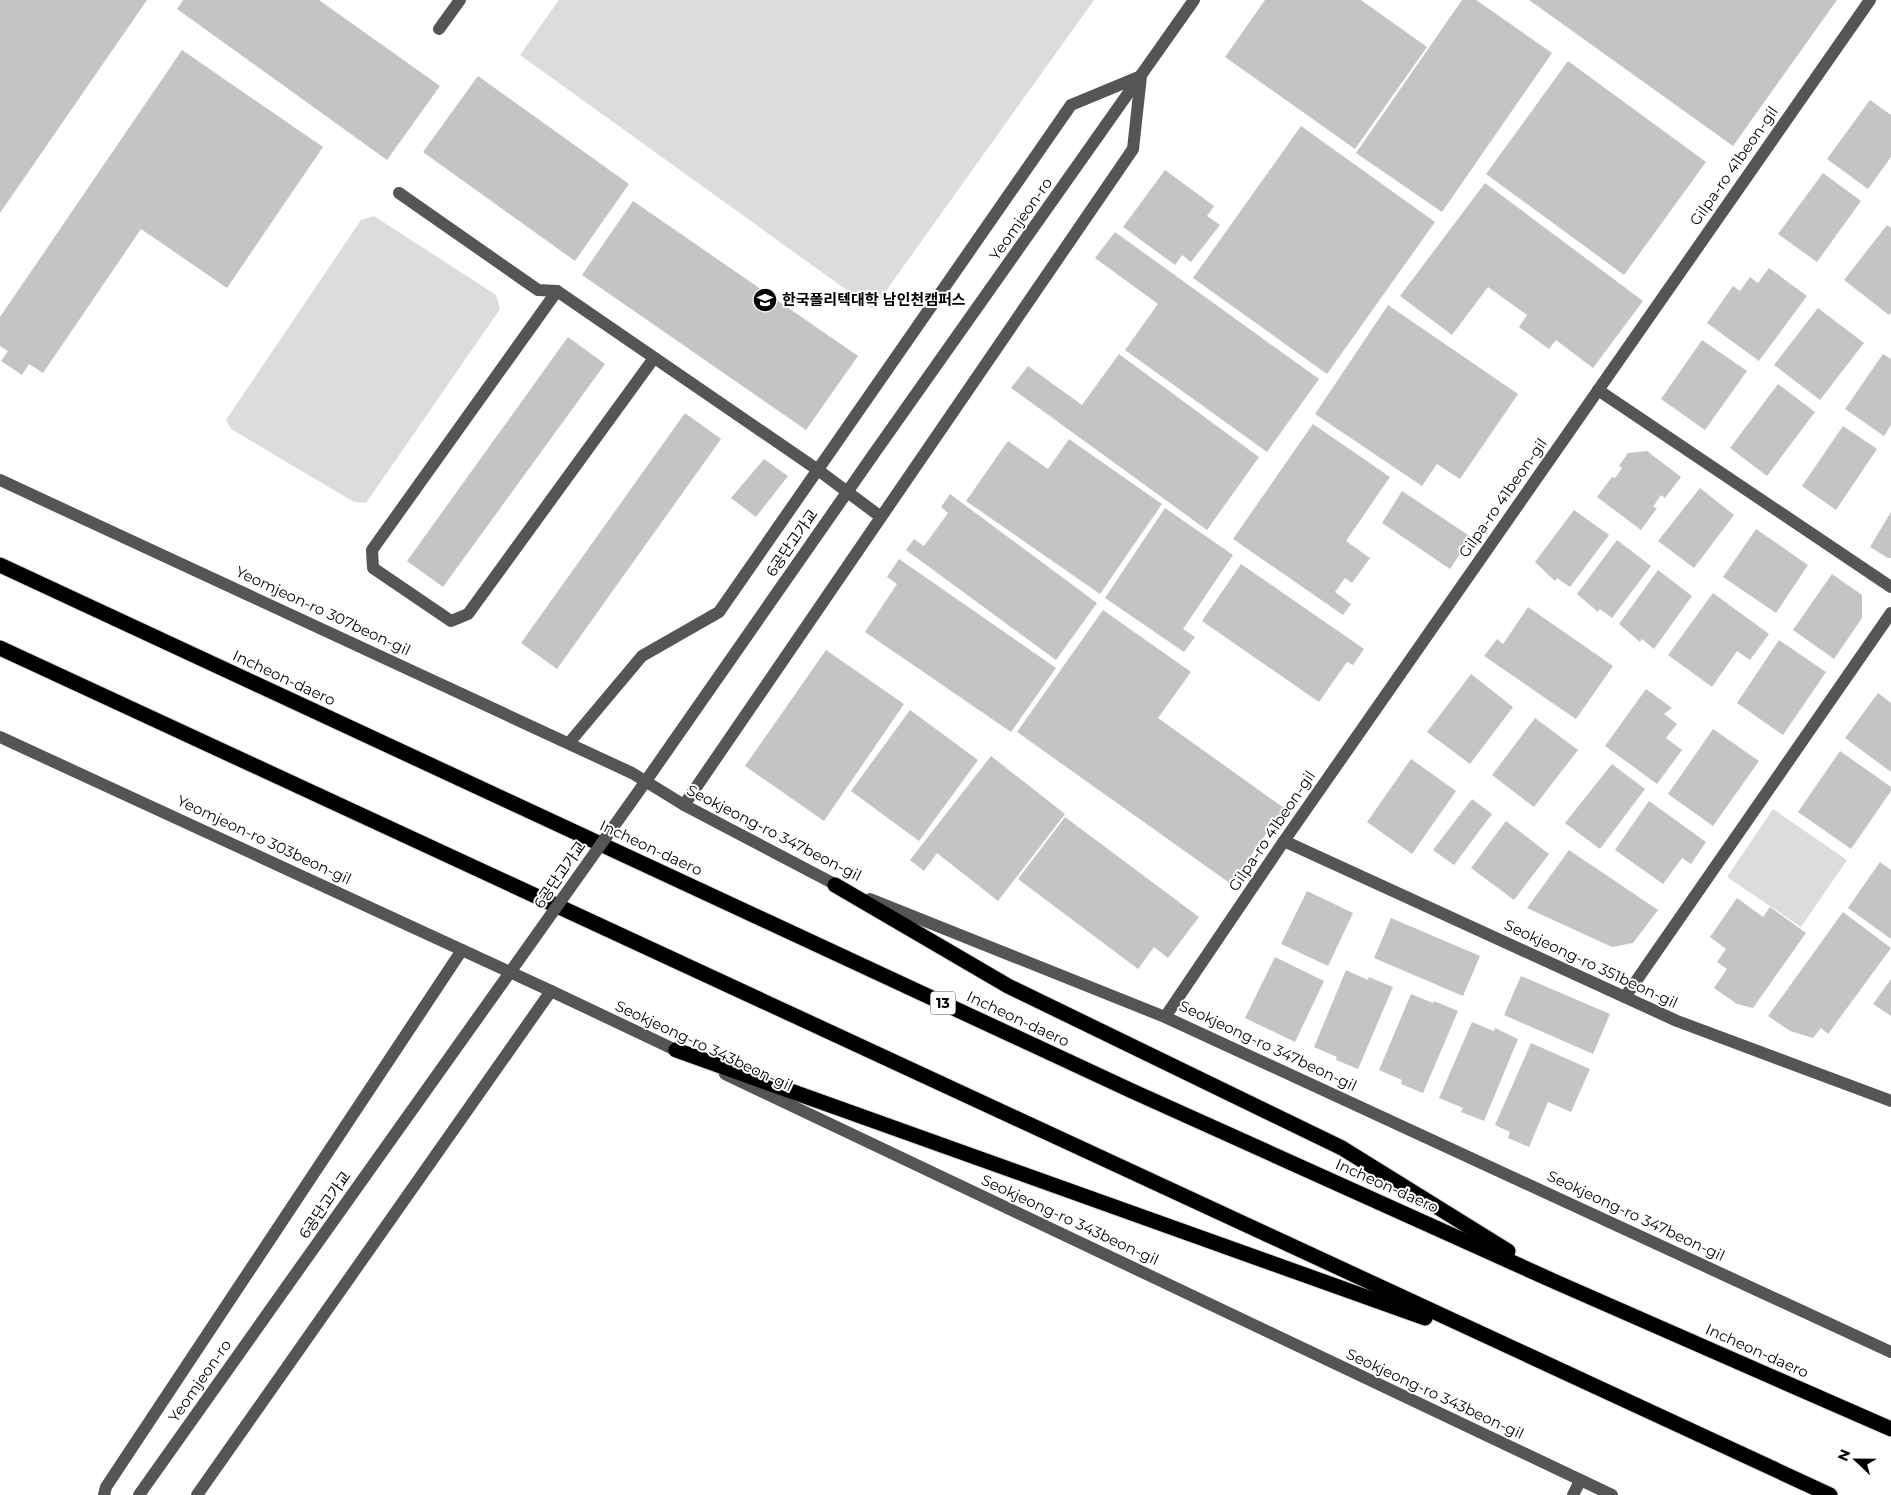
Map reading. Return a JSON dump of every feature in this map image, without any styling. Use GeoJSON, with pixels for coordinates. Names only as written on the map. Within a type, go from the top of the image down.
{"type":"FeatureCollection","features":[{"type":"Feature","properties":{"kind":"highway","name":"Incheon-daero"},"geometry":{"type":"LineString","coordinates":[[0,565],[1132,1091],[1891,1429]]}},
{"type":"Feature","properties":{"kind":"highway"},"geometry":{"type":"LineString","coordinates":[[0,648],[1830,1495]]}},
{"type":"Feature","properties":{"kind":"highway"},"geometry":{"type":"LineString","coordinates":[[835,886],[1008,986],[1342,1148],[1558,1282]]}},
{"type":"Feature","properties":{"kind":"highway"},"geometry":{"type":"LineString","coordinates":[[676,1050],[1516,1351]]}},
{"type":"Feature","properties":{"kind":"street"},"geometry":{"type":"LineString","coordinates":[[439,29],[460,0]]}},
{"type":"Feature","properties":{"kind":"street","name":"Yeomjeon-ro"},"geometry":{"type":"LineString","coordinates":[[873,455],[1194,0]]}},
{"type":"Feature","properties":{"kind":"street","name":"Gilpa-ro 41beon-gil"},"geometry":{"type":"LineString","coordinates":[[1165,1017],[1284,841],[1870,0]]}},
{"type":"Feature","properties":{"kind":"street"},"geometry":{"type":"LineString","coordinates":[[570,743],[642,656],[719,612],[1071,105],[1141,76],[1133,149],[684,805]]}},
{"type":"Feature","properties":{"kind":"street"},"geometry":{"type":"LineString","coordinates":[[399,193],[538,290],[557,291],[818,470],[881,517]]}},
{"type":"Feature","properties":{"kind":"street"},"geometry":{"type":"LineString","coordinates":[[557,291],[372,550],[373,568],[451,621],[468,614],[654,358]]}},
{"type":"Feature","properties":{"kind":"street"},"geometry":{"type":"LineString","coordinates":[[1598,390],[1891,587]]}},
{"type":"Feature","properties":{"kind":"street","name":"6공단고가교"},"geometry":{"type":"LineString","coordinates":[[287,1286],[641,788],[873,455]]}},
{"type":"Feature","properties":{"kind":"street","name":"Yeomjeon-ro 307beon-gil"},"geometry":{"type":"LineString","coordinates":[[0,480],[632,773]]}},
{"type":"Feature","properties":{"kind":"street"},"geometry":{"type":"LineString","coordinates":[[1624,997],[1891,613]]}},
{"type":"Feature","properties":{"kind":"street","name":"Yeomjeon-ro 303beon-gil"},"geometry":{"type":"LineString","coordinates":[[0,737],[514,974]]}},
{"type":"Feature","properties":{"kind":"street","name":"Seokjeong-ro 347beon-gil"},"geometry":{"type":"LineString","coordinates":[[632,773],[684,805],[835,886],[1165,1017],[1891,1352]]}},
{"type":"Feature","properties":{"kind":"street","name":"Seokjeong-ro 351beon-gil"},"geometry":{"type":"LineString","coordinates":[[1284,841],[1677,1021],[1891,1101]]}},
{"type":"Feature","properties":{"kind":"street"},"geometry":{"type":"LineString","coordinates":[[104,1495],[106,1487],[462,950]]}},
{"type":"Feature","properties":{"kind":"street","name":"Seokjeong-ro 343beon-gil"},"geometry":{"type":"LineString","coordinates":[[514,974],[1612,1495]]}},
{"type":"Feature","properties":{"kind":"street"},"geometry":{"type":"LineString","coordinates":[[197,1495],[551,991]]}},
{"type":"Feature","properties":{"kind":"street","name":"Yeomjeon-ro"},"geometry":{"type":"LineString","coordinates":[[139,1495],[287,1286]]}},
{"type":"Feature","properties":{"kind":"street"},"geometry":{"type":"LineString","coordinates":[[1573,1495],[1580,1481]]}},
{"type":"Feature","properties":{"kind":"shaded area"},"geometry":{"type":"Polygon","coordinates":[[[559,0],[1094,0],[873,309],[520,55],[559,0]]]}},
{"type":"Feature","properties":{"kind":"shaded area"},"geometry":{"type":"Polygon","coordinates":[[[374,216],[496,295],[500,309],[366,503],[354,502],[231,429],[226,420],[361,220],[374,216]]]}},
{"type":"Feature","properties":{"kind":"shaded area"},"geometry":{"type":"Polygon","coordinates":[[[1773,809],[1847,860],[1801,927],[1727,877],[1773,809]]]}},
{"type":"Feature","properties":{"kind":"building"},"geometry":{"type":"Polygon","coordinates":[[[0,0],[147,0],[0,213],[0,0]]]}},
{"type":"Feature","properties":{"kind":"building"},"geometry":{"type":"Polygon","coordinates":[[[183,0],[319,0],[440,86],[387,160],[177,9],[183,0]]]}},
{"type":"Feature","properties":{"kind":"building"},"geometry":{"type":"Polygon","coordinates":[[[1265,0],[1361,0],[1427,47],[1355,149],[1225,57],[1265,0]]]}},
{"type":"Feature","properties":{"kind":"building"},"geometry":{"type":"Polygon","coordinates":[[[1462,0],[1476,0],[1552,53],[1442,212],[1356,153],[1462,0]]]}},
{"type":"Feature","properties":{"kind":"building"},"geometry":{"type":"Polygon","coordinates":[[[1529,0],[1837,0],[1733,146],[1529,0]]]}},
{"type":"Feature","properties":{"kind":"building"},"geometry":{"type":"Polygon","coordinates":[[[182,50],[323,147],[227,288],[141,229],[43,373],[29,364],[22,375],[1,361],[8,351],[0,346],[0,317],[182,50]]]}},
{"type":"Feature","properties":{"kind":"building"},"geometry":{"type":"Polygon","coordinates":[[[1568,61],[1706,162],[1624,275],[1486,174],[1568,61]]]}},
{"type":"Feature","properties":{"kind":"building"},"geometry":{"type":"Polygon","coordinates":[[[478,76],[629,184],[575,261],[423,152],[478,76]]]}},
{"type":"Feature","properties":{"kind":"building"},"geometry":{"type":"Polygon","coordinates":[[[1870,100],[1891,115],[1891,157],[1868,189],[1827,159],[1870,100]]]}},
{"type":"Feature","properties":{"kind":"building"},"geometry":{"type":"Polygon","coordinates":[[[1301,126],[1435,222],[1327,374],[1193,278],[1301,126]]]}},
{"type":"Feature","properties":{"kind":"building"},"geometry":{"type":"Polygon","coordinates":[[[1165,170],[1214,206],[1207,216],[1220,225],[1191,262],[1182,255],[1175,265],[1123,227],[1165,170]]]}},
{"type":"Feature","properties":{"kind":"building"},"geometry":{"type":"Polygon","coordinates":[[[1823,173],[1861,201],[1817,262],[1778,234],[1823,173]]]}},
{"type":"Feature","properties":{"kind":"building"},"geometry":{"type":"Polygon","coordinates":[[[1485,183],[1643,301],[1593,368],[1556,340],[1549,349],[1519,327],[1527,315],[1488,287],[1452,335],[1400,296],[1485,183]]]}},
{"type":"Feature","properties":{"kind":"building"},"geometry":{"type":"Polygon","coordinates":[[[633,201],[858,356],[806,430],[582,275],[633,201]]]}},
{"type":"Feature","properties":{"kind":"building"},"geometry":{"type":"Polygon","coordinates":[[[1887,225],[1891,228],[1891,313],[1889,315],[1844,280],[1887,225]]]}},
{"type":"Feature","properties":{"kind":"building"},"geometry":{"type":"Polygon","coordinates":[[[1115,232],[1319,379],[1267,452],[1125,350],[1158,304],[1095,258],[1115,232]]]}},
{"type":"Feature","properties":{"kind":"building"},"geometry":{"type":"Polygon","coordinates":[[[1769,268],[1807,296],[1759,361],[1707,323],[1733,286],[1740,291],[1750,277],[1758,283],[1769,268]]]}},
{"type":"Feature","properties":{"kind":"building"},"geometry":{"type":"Polygon","coordinates":[[[1388,305],[1518,394],[1460,479],[1437,464],[1422,486],[1315,414],[1388,305]]]}},
{"type":"Feature","properties":{"kind":"building"},"geometry":{"type":"Polygon","coordinates":[[[1818,308],[1864,343],[1820,400],[1774,365],[1818,308]]]}},
{"type":"Feature","properties":{"kind":"building"},"geometry":{"type":"Polygon","coordinates":[[[568,337],[605,364],[443,587],[407,561],[568,337]]]}},
{"type":"Feature","properties":{"kind":"building"},"geometry":{"type":"Polygon","coordinates":[[[1702,340],[1747,371],[1705,430],[1661,399],[1702,340]]]}},
{"type":"Feature","properties":{"kind":"building"},"geometry":{"type":"Polygon","coordinates":[[[1119,354],[1259,457],[1207,530],[1011,388],[1028,366],[1082,405],[1119,354]]]}},
{"type":"Feature","properties":{"kind":"building"},"geometry":{"type":"Polygon","coordinates":[[[1883,354],[1891,359],[1891,425],[1884,436],[1845,409],[1883,354]]]}},
{"type":"Feature","properties":{"kind":"building"},"geometry":{"type":"Polygon","coordinates":[[[1778,384],[1815,412],[1767,476],[1730,448],[1778,384]]]}},
{"type":"Feature","properties":{"kind":"building"},"geometry":{"type":"Polygon","coordinates":[[[685,413],[721,439],[557,669],[521,643],[685,413]]]}},
{"type":"Feature","properties":{"kind":"building"},"geometry":{"type":"Polygon","coordinates":[[[1313,424],[1390,477],[1346,541],[1370,558],[1352,583],[1345,578],[1335,592],[1351,604],[1343,615],[1233,539],[1313,424]]]}},
{"type":"Feature","properties":{"kind":"building"},"geometry":{"type":"Polygon","coordinates":[[[1843,426],[1877,449],[1836,510],[1802,486],[1843,426]]]}},
{"type":"Feature","properties":{"kind":"building"},"geometry":{"type":"Polygon","coordinates":[[[1069,439],[1162,504],[1100,594],[966,501],[1008,441],[1048,469],[1069,439]]]}},
{"type":"Feature","properties":{"kind":"building"},"geometry":{"type":"Polygon","coordinates":[[[1647,451],[1681,477],[1665,498],[1661,495],[1653,507],[1657,508],[1641,530],[1597,497],[1612,477],[1615,478],[1622,468],[1619,466],[1628,453],[1647,451]]]}},
{"type":"Feature","properties":{"kind":"building"},"geometry":{"type":"Polygon","coordinates":[[[764,459],[788,476],[756,517],[731,498],[764,459]]]}},
{"type":"Feature","properties":{"kind":"building"},"geometry":{"type":"Polygon","coordinates":[[[1700,488],[1734,515],[1694,568],[1658,541],[1700,488]]]}},
{"type":"Feature","properties":{"kind":"building"},"geometry":{"type":"Polygon","coordinates":[[[1402,491],[1471,537],[1450,569],[1382,523],[1402,491]]]}},
{"type":"Feature","properties":{"kind":"building"},"geometry":{"type":"Polygon","coordinates":[[[950,494],[1097,603],[1056,660],[906,550],[914,539],[924,546],[948,513],[941,507],[950,494]]]}},
{"type":"Feature","properties":{"kind":"building"},"geometry":{"type":"Polygon","coordinates":[[[1165,508],[1233,555],[1183,629],[1195,637],[1184,652],[1105,598],[1165,508]]]}},
{"type":"Feature","properties":{"kind":"building"},"geometry":{"type":"Polygon","coordinates":[[[1574,510],[1609,535],[1570,587],[1557,578],[1555,581],[1535,562],[1574,510]]]}},
{"type":"Feature","properties":{"kind":"building"},"geometry":{"type":"Polygon","coordinates":[[[1891,512],[1891,558],[1888,558],[1870,547],[1891,512]]]}},
{"type":"Feature","properties":{"kind":"building"},"geometry":{"type":"Polygon","coordinates":[[[1756,529],[1808,565],[1776,613],[1723,577],[1756,529]]]}},
{"type":"Feature","properties":{"kind":"building"},"geometry":{"type":"Polygon","coordinates":[[[1617,540],[1651,566],[1612,618],[1600,609],[1598,612],[1577,594],[1617,540]]]}},
{"type":"Feature","properties":{"kind":"building"},"geometry":{"type":"Polygon","coordinates":[[[899,559],[1056,668],[1011,732],[865,632],[897,584],[887,577],[899,559]]]}},
{"type":"Feature","properties":{"kind":"building"},"geometry":{"type":"Polygon","coordinates":[[[1241,564],[1364,649],[1353,665],[1347,662],[1319,702],[1202,621],[1241,564]]]}},
{"type":"Feature","properties":{"kind":"building"},"geometry":{"type":"Polygon","coordinates":[[[1658,570],[1692,596],[1654,649],[1642,639],[1640,642],[1619,624],[1658,570]]]}},
{"type":"Feature","properties":{"kind":"building"},"geometry":{"type":"Polygon","coordinates":[[[1832,574],[1862,595],[1862,618],[1834,659],[1793,630],[1832,574]]]}},
{"type":"Feature","properties":{"kind":"building"},"geometry":{"type":"Polygon","coordinates":[[[1713,593],[1769,634],[1750,660],[1737,651],[1712,687],[1668,655],[1713,593]]]}},
{"type":"Feature","properties":{"kind":"building"},"geometry":{"type":"Polygon","coordinates":[[[1528,607],[1613,666],[1576,719],[1484,656],[1497,639],[1503,644],[1528,607]]]}},
{"type":"Feature","properties":{"kind":"building"},"geometry":{"type":"Polygon","coordinates":[[[1103,610],[1191,672],[1158,718],[1284,808],[1231,884],[1017,732],[1103,610]]]}},
{"type":"Feature","properties":{"kind":"building"},"geometry":{"type":"Polygon","coordinates":[[[1779,640],[1826,672],[1783,735],[1737,703],[1779,640]]]}},
{"type":"Feature","properties":{"kind":"building"},"geometry":{"type":"Polygon","coordinates":[[[826,650],[904,704],[824,821],[745,766],[826,650]]]}},
{"type":"Feature","properties":{"kind":"building"},"geometry":{"type":"Polygon","coordinates":[[[1471,674],[1513,707],[1470,764],[1427,732],[1471,674]]]}},
{"type":"Feature","properties":{"kind":"building"},"geometry":{"type":"Polygon","coordinates":[[[1646,689],[1672,708],[1664,714],[1677,724],[1666,738],[1682,750],[1657,784],[1605,746],[1646,689]]]}},
{"type":"Feature","properties":{"kind":"building"},"geometry":{"type":"Polygon","coordinates":[[[1878,693],[1891,703],[1891,772],[1845,738],[1878,693]]]}},
{"type":"Feature","properties":{"kind":"building"},"geometry":{"type":"Polygon","coordinates":[[[910,710],[978,760],[919,841],[851,791],[910,710]]]}},
{"type":"Feature","properties":{"kind":"building"},"geometry":{"type":"Polygon","coordinates":[[[1535,718],[1578,750],[1534,807],[1492,775],[1535,718]]]}},
{"type":"Feature","properties":{"kind":"building"},"geometry":{"type":"Polygon","coordinates":[[[1713,729],[1759,761],[1713,826],[1668,794],[1713,729]]]}},
{"type":"Feature","properties":{"kind":"building"},"geometry":{"type":"Polygon","coordinates":[[[1840,751],[1891,787],[1891,791],[1851,849],[1798,812],[1840,751]]]}},
{"type":"Feature","properties":{"kind":"building"},"geometry":{"type":"Polygon","coordinates":[[[991,756],[1065,814],[998,901],[937,853],[924,871],[910,860],[991,756]]]}},
{"type":"Feature","properties":{"kind":"building"},"geometry":{"type":"Polygon","coordinates":[[[1411,759],[1456,791],[1412,854],[1367,822],[1411,759]]]}},
{"type":"Feature","properties":{"kind":"building"},"geometry":{"type":"Polygon","coordinates":[[[1612,764],[1645,789],[1600,849],[1565,823],[1612,764]]]}},
{"type":"Feature","properties":{"kind":"building"},"geometry":{"type":"Polygon","coordinates":[[[1472,799],[1492,814],[1454,865],[1433,850],[1472,799]]]}},
{"type":"Feature","properties":{"kind":"building"},"geometry":{"type":"Polygon","coordinates":[[[1649,801],[1706,842],[1691,864],[1682,858],[1663,884],[1615,850],[1649,801]]]}},
{"type":"Feature","properties":{"kind":"building"},"geometry":{"type":"Polygon","coordinates":[[[1065,817],[1199,917],[1168,958],[1154,947],[1138,969],[1018,879],[1065,817]]]}},
{"type":"Feature","properties":{"kind":"building"},"geometry":{"type":"Polygon","coordinates":[[[1506,821],[1549,854],[1514,900],[1471,868],[1506,821]]]}},
{"type":"Feature","properties":{"kind":"building"},"geometry":{"type":"Polygon","coordinates":[[[1569,850],[1658,910],[1633,943],[1612,947],[1527,908],[1569,850]]]}},
{"type":"Feature","properties":{"kind":"building"},"geometry":{"type":"Polygon","coordinates":[[[1880,862],[1891,870],[1891,939],[1848,908],[1880,862]]]}},
{"type":"Feature","properties":{"kind":"building"},"geometry":{"type":"Polygon","coordinates":[[[1307,891],[1353,913],[1328,966],[1281,944],[1307,891]]]}},
{"type":"Feature","properties":{"kind":"building"},"geometry":{"type":"Polygon","coordinates":[[[1737,898],[1763,917],[1770,907],[1806,933],[1753,1008],[1737,1004],[1714,988],[1727,969],[1717,962],[1726,949],[1710,937],[1737,898]]]}},
{"type":"Feature","properties":{"kind":"building"},"geometry":{"type":"Polygon","coordinates":[[[1843,912],[1891,948],[1828,1034],[1821,1028],[1813,1038],[1790,1031],[1768,1016],[1843,912]]]}},
{"type":"Feature","properties":{"kind":"building"},"geometry":{"type":"Polygon","coordinates":[[[1391,918],[1480,956],[1463,996],[1374,958],[1391,918]]]}},
{"type":"Feature","properties":{"kind":"building"},"geometry":{"type":"Polygon","coordinates":[[[1275,957],[1324,981],[1295,1042],[1245,1018],[1275,957]]]}},
{"type":"Feature","properties":{"kind":"building"},"geometry":{"type":"Polygon","coordinates":[[[1346,970],[1368,980],[1369,977],[1393,987],[1358,1069],[1336,1060],[1337,1057],[1314,1047],[1346,970]]]}},
{"type":"Feature","properties":{"kind":"building"},"geometry":{"type":"Polygon","coordinates":[[[1521,976],[1610,1014],[1593,1054],[1504,1015],[1521,976]]]}},
{"type":"Feature","properties":{"kind":"building"},"geometry":{"type":"Polygon","coordinates":[[[1891,979],[1891,1016],[1873,1004],[1891,979]]]}},
{"type":"Feature","properties":{"kind":"building"},"geometry":{"type":"Polygon","coordinates":[[[1411,994],[1458,1011],[1423,1093],[1401,1084],[1402,1080],[1379,1070],[1411,994]]]}},
{"type":"Feature","properties":{"kind":"building"},"geometry":{"type":"Polygon","coordinates":[[[1472,1022],[1494,1031],[1495,1028],[1518,1039],[1484,1121],[1461,1112],[1463,1108],[1439,1098],[1472,1022]]]}},
{"type":"Feature","properties":{"kind":"building"},"geometry":{"type":"Polygon","coordinates":[[[1531,1043],[1590,1069],[1571,1112],[1548,1102],[1529,1147],[1508,1138],[1510,1132],[1495,1125],[1531,1043]]]}},
{"type":"Feature","properties":{"kind":"place","name":"한국폴리텍대학 남인천캠퍼스"},"geometry":{"type":"Point","coordinates":[765,300]}}]}
